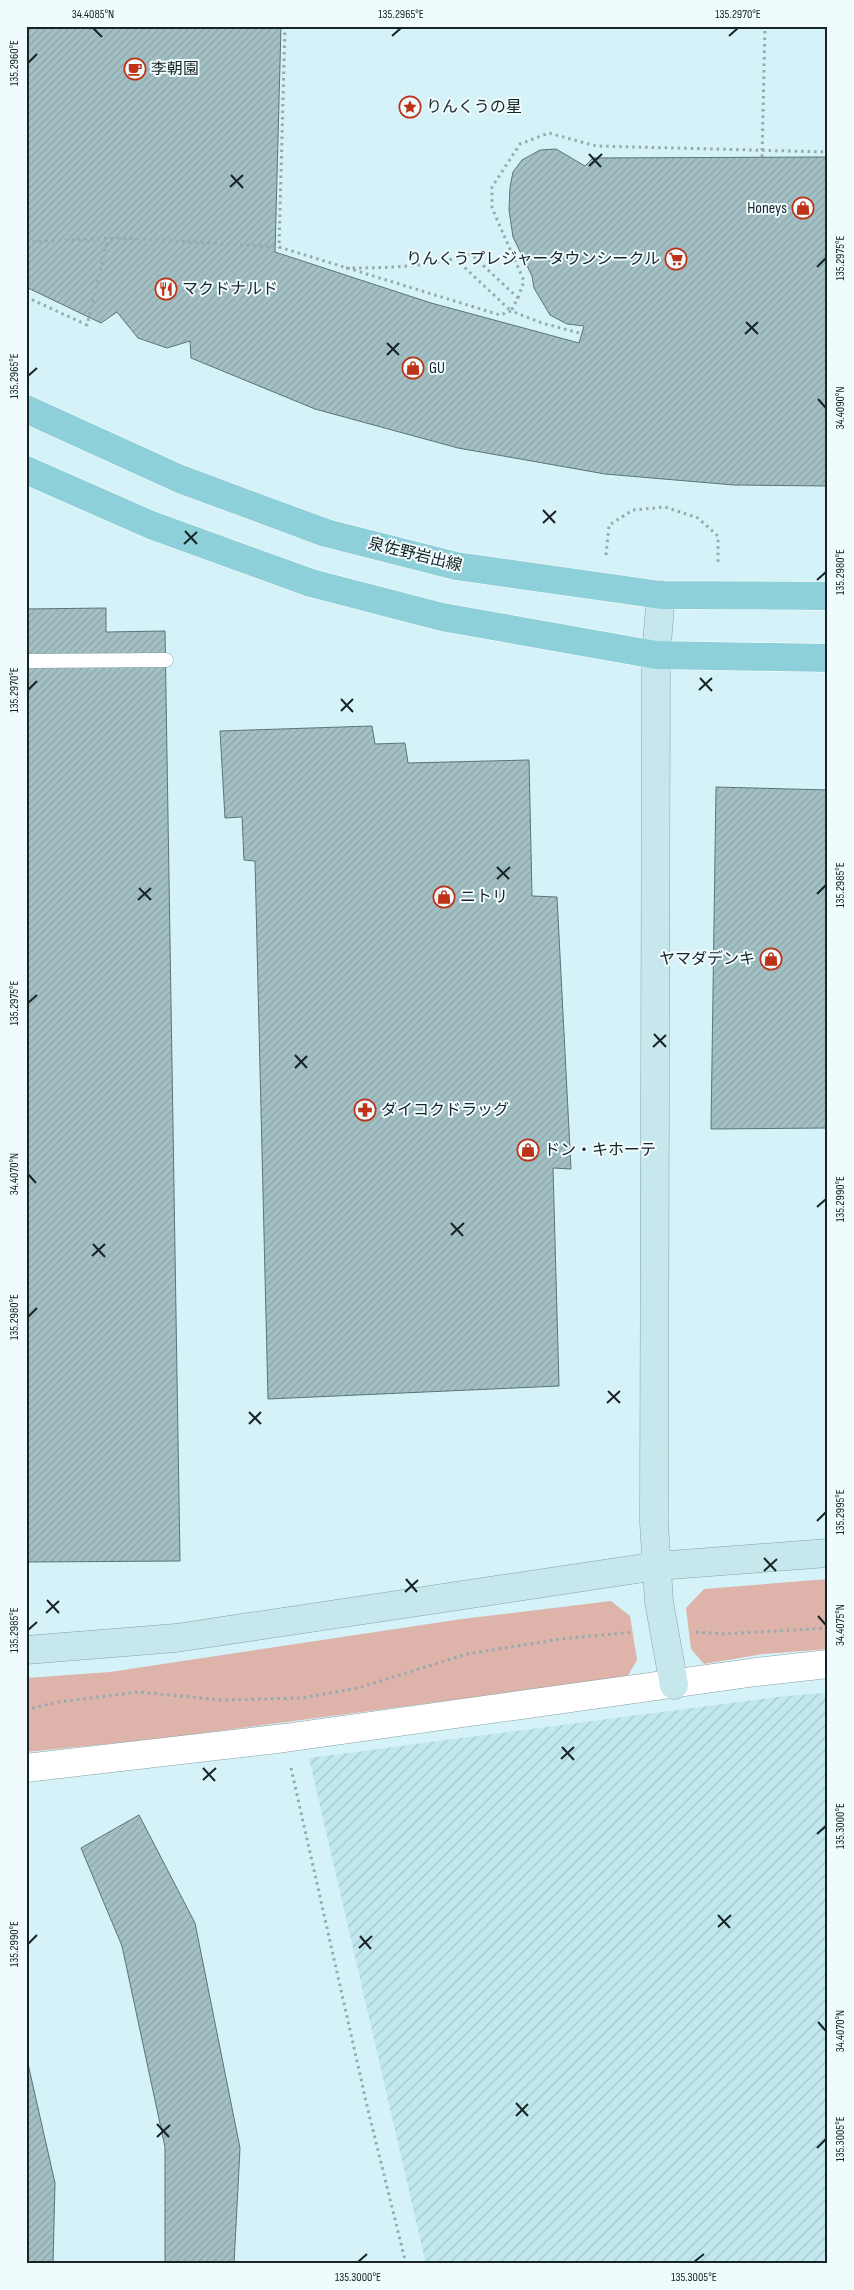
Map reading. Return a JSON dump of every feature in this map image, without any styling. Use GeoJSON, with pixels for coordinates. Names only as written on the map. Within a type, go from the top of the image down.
{"type":"FeatureCollection","features":[{"type":"Feature","properties":{"kind":"main road","name":"泉佐野岩出線"},"geometry":{"type":"LineString","coordinates":[[26,409],[180,479],[326,533],[456,566],[661,595],[828,596]]}},
{"type":"Feature","properties":{"kind":"main road"},"geometry":{"type":"LineString","coordinates":[[26,470],[151,525],[311,582],[442,617],[656,655],[828,658]]}},
{"type":"Feature","properties":{"kind":"street"},"geometry":{"type":"LineString","coordinates":[[661,595],[656,655],[654,1523],[658,1602],[674,1685]]}},
{"type":"Feature","properties":{"kind":"street"},"geometry":{"type":"LineString","coordinates":[[26,1650],[176,1638],[657,1566],[828,1553]]}},
{"type":"Feature","properties":{"kind":"street"},"geometry":{"type":"LineString","coordinates":[[26,1768],[285,1738],[756,1672],[828,1664]]}},
{"type":"Feature","properties":{"kind":"lane"},"geometry":{"type":"LineString","coordinates":[[26,661],[166,660]]}},
{"type":"Feature","properties":{"kind":"path"},"geometry":{"type":"LineString","coordinates":[[279,247],[286,26]]}},
{"type":"Feature","properties":{"kind":"path"},"geometry":{"type":"LineString","coordinates":[[762,157],[765,26]]}},
{"type":"Feature","properties":{"kind":"path"},"geometry":{"type":"LineString","coordinates":[[26,242],[108,238],[279,247],[341,268],[500,315],[511,311],[524,282],[492,208],[492,187],[520,144],[549,133],[596,146],[828,152]]}},
{"type":"Feature","properties":{"kind":"path"},"geometry":{"type":"LineString","coordinates":[[26,297],[87,325],[108,238]]}},
{"type":"Feature","properties":{"kind":"path"},"geometry":{"type":"LineString","coordinates":[[341,268],[397,268],[450,261],[471,254],[518,298]]}},
{"type":"Feature","properties":{"kind":"path"},"geometry":{"type":"LineString","coordinates":[[463,266],[511,311],[587,335]]}},
{"type":"Feature","properties":{"kind":"path"},"geometry":{"type":"LineString","coordinates":[[606,555],[609,525],[634,510],[665,507],[698,518],[718,536],[718,564]]}},
{"type":"Feature","properties":{"kind":"path"},"geometry":{"type":"LineString","coordinates":[[689,1631],[724,1634],[828,1628]]}},
{"type":"Feature","properties":{"kind":"path"},"geometry":{"type":"LineString","coordinates":[[26,1710],[58,1702],[138,1692],[223,1700],[302,1698],[358,1688],[467,1654],[561,1639],[639,1632]]}},
{"type":"Feature","properties":{"kind":"path"},"geometry":{"type":"LineString","coordinates":[[285,1738],[368,2110],[406,2264]]}},
{"type":"Feature","properties":{"kind":"shaded area"},"geometry":{"type":"Polygon","coordinates":[[[828,1579],[828,1649],[763,1654],[704,1664],[691,1649],[686,1608],[704,1589],[828,1579]]]}},
{"type":"Feature","properties":{"kind":"shaded area"},"geometry":{"type":"Polygon","coordinates":[[[611,1601],[630,1616],[637,1660],[627,1677],[158,1739],[26,1752],[26,1678],[110,1672],[462,1619],[611,1601]]]}},
{"type":"Feature","properties":{"kind":"shaded area"},"geometry":{"type":"Polygon","coordinates":[[[828,1693],[828,2264],[426,2264],[309,1758],[785,1696],[828,1693]]]}},
{"type":"Feature","properties":{"kind":"building","name":"りんくうプレジャータウンシークル"},"geometry":{"type":"Polygon","coordinates":[[[26,26],[281,26],[275,252],[431,303],[579,343],[584,326],[567,324],[550,315],[534,288],[532,276],[513,237],[509,210],[510,187],[513,172],[522,160],[540,150],[556,149],[585,166],[593,158],[828,157],[828,486],[734,485],[605,474],[458,448],[315,409],[191,358],[190,341],[167,348],[138,338],[117,312],[101,323],[26,287],[26,26]]]}},
{"type":"Feature","properties":{"kind":"building"},"geometry":{"type":"Polygon","coordinates":[[[106,608],[106,632],[165,631],[180,1561],[26,1562],[26,609],[106,608]]]}},
{"type":"Feature","properties":{"kind":"building"},"geometry":{"type":"Polygon","coordinates":[[[372,726],[375,744],[405,743],[408,763],[529,760],[532,896],[557,897],[571,1169],[553,1168],[559,1386],[268,1399],[255,861],[244,860],[242,817],[225,818],[220,731],[372,726]]]}},
{"type":"Feature","properties":{"kind":"building","name":"ヤマダデンキ"},"geometry":{"type":"Polygon","coordinates":[[[716,787],[828,790],[828,1128],[711,1129],[716,787]]]}},
{"type":"Feature","properties":{"kind":"building"},"geometry":{"type":"Polygon","coordinates":[[[139,1815],[195,1923],[240,2148],[234,2264],[165,2264],[165,2147],[122,1946],[81,1848],[139,1815]]]}},
{"type":"Feature","properties":{"kind":"building"},"geometry":{"type":"Polygon","coordinates":[[[26,2055],[55,2183],[53,2264],[26,2264],[26,2055]]]}},
{"type":"Feature","properties":{"kind":"place","name":"李朝園"},"geometry":{"type":"Point","coordinates":[135,69]}},
{"type":"Feature","properties":{"kind":"place","name":"りんくうの星"},"geometry":{"type":"Point","coordinates":[410,107]}},
{"type":"Feature","properties":{"kind":"place","name":"Honeys"},"geometry":{"type":"Point","coordinates":[803,208]}},
{"type":"Feature","properties":{"kind":"place","name":"りんくうプレジャータウンシークル"},"geometry":{"type":"Point","coordinates":[676,259]}},
{"type":"Feature","properties":{"kind":"place","name":"マクドナルド"},"geometry":{"type":"Point","coordinates":[166,289]}},
{"type":"Feature","properties":{"kind":"place","name":"GU"},"geometry":{"type":"Point","coordinates":[413,368]}},
{"type":"Feature","properties":{"kind":"place","name":"ニトリ"},"geometry":{"type":"Point","coordinates":[444,897]}},
{"type":"Feature","properties":{"kind":"place","name":"ヤマダデンキ"},"geometry":{"type":"Point","coordinates":[771,959]}},
{"type":"Feature","properties":{"kind":"place","name":"ダイコクドラッグ"},"geometry":{"type":"Point","coordinates":[365,1110]}},
{"type":"Feature","properties":{"kind":"place","name":"ドン・キホーテ"},"geometry":{"type":"Point","coordinates":[528,1150]}}]}
